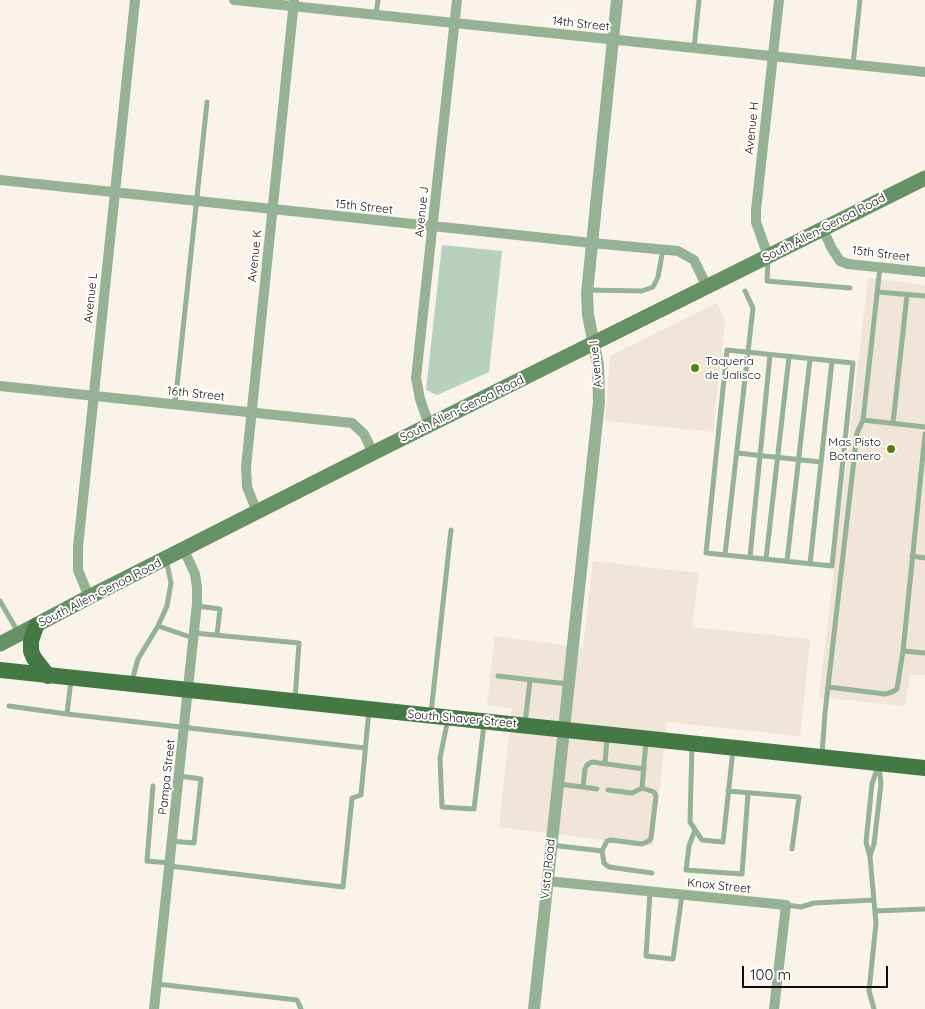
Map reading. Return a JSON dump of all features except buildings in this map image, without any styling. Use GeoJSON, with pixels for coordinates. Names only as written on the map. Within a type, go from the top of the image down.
{"type":"FeatureCollection","features":[{"type":"Feature","properties":{"kind":"main road","name":"South Allen-Genoa Road"},"geometry":{"type":"LineString","coordinates":[[0,644],[373,453],[925,178]]}},
{"type":"Feature","properties":{"kind":"main road"},"geometry":{"type":"LineString","coordinates":[[36,626],[31,641],[31,651],[48,676]]}},
{"type":"Feature","properties":{"kind":"main road","name":"South Shaver Street"},"geometry":{"type":"LineString","coordinates":[[0,670],[925,768]]}},
{"type":"Feature","properties":{"kind":"street","name":"Avenue L"},"geometry":{"type":"LineString","coordinates":[[89,597],[78,570],[78,548],[135,0]]}},
{"type":"Feature","properties":{"kind":"street","name":"14th Street"},"geometry":{"type":"LineString","coordinates":[[234,0],[294,3],[376,15],[925,72]]}},
{"type":"Feature","properties":{"kind":"street","name":"Avenue J"},"geometry":{"type":"LineString","coordinates":[[430,425],[420,399],[416,378],[434,226],[457,0]]}},
{"type":"Feature","properties":{"kind":"street","name":"Avenue I"},"geometry":{"type":"LineString","coordinates":[[564,729],[599,402],[598,365],[588,315],[587,290],[617,0]]}},
{"type":"Feature","properties":{"kind":"street","name":"Avenue H"},"geometry":{"type":"LineString","coordinates":[[768,256],[756,222],[756,210],[779,0]]}},
{"type":"Feature","properties":{"kind":"street","name":"Avenue K"},"geometry":{"type":"LineString","coordinates":[[257,512],[246,487],[246,466],[294,3]]}},
{"type":"Feature","properties":{"kind":"street","name":"15th Street"},"geometry":{"type":"LineString","coordinates":[[0,180],[592,244],[678,251],[694,260],[707,287]]}},
{"type":"Feature","properties":{"kind":"street","name":"15th Street"},"geometry":{"type":"LineString","coordinates":[[824,229],[831,247],[840,260],[848,264],[925,272]]}},
{"type":"Feature","properties":{"kind":"street","name":"16th Street"},"geometry":{"type":"LineString","coordinates":[[0,386],[352,423],[364,434],[373,453]]}},
{"type":"Feature","properties":{"kind":"street","name":"Pampa Street"},"geometry":{"type":"LineString","coordinates":[[154,1009],[197,606],[195,574],[184,550]]}},
{"type":"Feature","properties":{"kind":"street","name":"Vista Road"},"geometry":{"type":"LineString","coordinates":[[534,1009],[564,729]]}},
{"type":"Feature","properties":{"kind":"street","name":"Knox Street"},"geometry":{"type":"LineString","coordinates":[[547,881],[786,905]]}},
{"type":"Feature","properties":{"kind":"street"},"geometry":{"type":"LineString","coordinates":[[774,1009],[786,905]]}},
{"type":"Feature","properties":{"kind":"lane"},"geometry":{"type":"LineString","coordinates":[[376,15],[378,0]]}},
{"type":"Feature","properties":{"kind":"lane"},"geometry":{"type":"LineString","coordinates":[[694,48],[699,0]]}},
{"type":"Feature","properties":{"kind":"lane"},"geometry":{"type":"LineString","coordinates":[[853,65],[860,0]]}},
{"type":"Feature","properties":{"kind":"lane"},"geometry":{"type":"LineString","coordinates":[[175,405],[207,102]]}},
{"type":"Feature","properties":{"kind":"lane"},"geometry":{"type":"LineString","coordinates":[[587,290],[642,291],[653,287],[658,277],[663,249]]}},
{"type":"Feature","properties":{"kind":"lane"},"geometry":{"type":"LineString","coordinates":[[768,256],[767,281],[850,288]]}},
{"type":"Feature","properties":{"kind":"lane"},"geometry":{"type":"LineString","coordinates":[[822,756],[857,433],[863,420],[880,267]]}},
{"type":"Feature","properties":{"kind":"lane"},"geometry":{"type":"LineString","coordinates":[[725,555],[753,308],[745,291]]}},
{"type":"Feature","properties":{"kind":"lane"},"geometry":{"type":"LineString","coordinates":[[878,292],[925,296]]}},
{"type":"Feature","properties":{"kind":"lane"},"geometry":{"type":"LineString","coordinates":[[893,423],[907,295]]}},
{"type":"Feature","properties":{"kind":"lane"},"geometry":{"type":"LineString","coordinates":[[726,350],[770,355],[853,363],[832,566],[706,553],[726,350]]}},
{"type":"Feature","properties":{"kind":"lane"},"geometry":{"type":"LineString","coordinates":[[750,557],[770,355]]}},
{"type":"Feature","properties":{"kind":"lane"},"geometry":{"type":"LineString","coordinates":[[766,559],[789,357]]}},
{"type":"Feature","properties":{"kind":"lane"},"geometry":{"type":"LineString","coordinates":[[787,561],[810,359]]}},
{"type":"Feature","properties":{"kind":"lane"},"geometry":{"type":"LineString","coordinates":[[810,564],[832,361]]}},
{"type":"Feature","properties":{"kind":"lane"},"geometry":{"type":"LineString","coordinates":[[863,420],[925,427]]}},
{"type":"Feature","properties":{"kind":"lane"},"geometry":{"type":"LineString","coordinates":[[828,687],[885,694],[897,689],[925,434]]}},
{"type":"Feature","properties":{"kind":"lane"},"geometry":{"type":"LineString","coordinates":[[737,453],[821,462]]}},
{"type":"Feature","properties":{"kind":"lane"},"geometry":{"type":"LineString","coordinates":[[431,716],[451,530]]}},
{"type":"Feature","properties":{"kind":"lane"},"geometry":{"type":"LineString","coordinates":[[912,556],[925,558]]}},
{"type":"Feature","properties":{"kind":"lane"},"geometry":{"type":"LineString","coordinates":[[131,685],[138,660],[158,626],[167,606],[171,583],[166,559]]}},
{"type":"Feature","properties":{"kind":"lane"},"geometry":{"type":"LineString","coordinates":[[0,601],[19,635]]}},
{"type":"Feature","properties":{"kind":"lane"},"geometry":{"type":"LineString","coordinates":[[197,606],[220,609],[217,635]]}},
{"type":"Feature","properties":{"kind":"lane"},"geometry":{"type":"LineString","coordinates":[[0,617],[7,614]]}},
{"type":"Feature","properties":{"kind":"lane"},"geometry":{"type":"LineString","coordinates":[[158,626],[194,636],[217,635],[299,643],[294,702]]}},
{"type":"Feature","properties":{"kind":"lane"},"geometry":{"type":"LineString","coordinates":[[902,652],[925,654]]}},
{"type":"Feature","properties":{"kind":"lane"},"geometry":{"type":"LineString","coordinates":[[498,676],[568,684]]}},
{"type":"Feature","properties":{"kind":"lane"},"geometry":{"type":"LineString","coordinates":[[67,714],[71,678]]}},
{"type":"Feature","properties":{"kind":"lane"},"geometry":{"type":"LineString","coordinates":[[525,725],[530,680]]}},
{"type":"Feature","properties":{"kind":"lane"},"geometry":{"type":"LineString","coordinates":[[9,706],[365,748]]}},
{"type":"Feature","properties":{"kind":"lane"},"geometry":{"type":"LineString","coordinates":[[153,786],[147,861],[343,887],[352,798],[361,795],[369,710]]}},
{"type":"Feature","properties":{"kind":"lane"},"geometry":{"type":"LineString","coordinates":[[448,718],[440,758],[442,807],[474,809],[484,721]]}},
{"type":"Feature","properties":{"kind":"lane"},"geometry":{"type":"LineString","coordinates":[[605,764],[607,734]]}},
{"type":"Feature","properties":{"kind":"lane"},"geometry":{"type":"LineString","coordinates":[[642,788],[647,738]]}},
{"type":"Feature","properties":{"kind":"lane"},"geometry":{"type":"LineString","coordinates":[[692,742],[690,822],[702,840],[723,842],[733,747]]}},
{"type":"Feature","properties":{"kind":"lane"},"geometry":{"type":"LineString","coordinates":[[583,787],[585,769],[592,762],[644,769]]}},
{"type":"Feature","properties":{"kind":"lane"},"geometry":{"type":"LineString","coordinates":[[874,1009],[869,991],[876,923],[870,857],[866,842],[872,784],[879,763]]}},
{"type":"Feature","properties":{"kind":"lane"},"geometry":{"type":"LineString","coordinates":[[870,857],[874,844],[881,784],[879,763]]}},
{"type":"Feature","properties":{"kind":"lane"},"geometry":{"type":"LineString","coordinates":[[172,841],[194,843],[202,780],[180,776]]}},
{"type":"Feature","properties":{"kind":"lane"},"geometry":{"type":"LineString","coordinates":[[558,784],[597,789]]}},
{"type":"Feature","properties":{"kind":"lane"},"geometry":{"type":"LineString","coordinates":[[608,790],[632,793],[642,788],[654,792],[656,796],[649,841],[642,844],[610,840],[607,841],[602,851],[604,863],[609,867],[652,873]]}},
{"type":"Feature","properties":{"kind":"lane"},"geometry":{"type":"LineString","coordinates":[[728,792],[799,797],[792,849]]}},
{"type":"Feature","properties":{"kind":"lane"},"geometry":{"type":"LineString","coordinates":[[695,830],[689,846],[686,870],[742,874],[748,794]]}},
{"type":"Feature","properties":{"kind":"lane"},"geometry":{"type":"LineString","coordinates":[[551,845],[602,851]]}},
{"type":"Feature","properties":{"kind":"lane"},"geometry":{"type":"LineString","coordinates":[[650,892],[646,956],[674,959],[682,895]]}},
{"type":"Feature","properties":{"kind":"lane"},"geometry":{"type":"LineString","coordinates":[[786,905],[801,907],[814,903],[874,900]]}},
{"type":"Feature","properties":{"kind":"lane"},"geometry":{"type":"LineString","coordinates":[[875,911],[925,909]]}},
{"type":"Feature","properties":{"kind":"lane"},"geometry":{"type":"LineString","coordinates":[[157,984],[297,1000],[302,1009]]}},
{"type":"Feature","properties":{"kind":"shaded area"},"geometry":{"type":"Polygon","coordinates":[[[868,278],[925,285],[925,675],[910,675],[905,706],[819,697],[868,278]]]}},
{"type":"Feature","properties":{"kind":"shaded area"},"geometry":{"type":"Polygon","coordinates":[[[717,303],[725,321],[713,432],[605,421],[610,356],[717,303]]]}},
{"type":"Feature","properties":{"kind":"shaded area"},"geometry":{"type":"Polygon","coordinates":[[[593,561],[699,573],[692,627],[810,639],[800,736],[667,722],[653,846],[499,827],[512,708],[487,705],[495,636],[583,648],[593,561]]]}},
{"type":"Feature","properties":{"kind":"green space"},"geometry":{"type":"Polygon","coordinates":[[[442,245],[502,251],[489,372],[437,395],[426,390],[442,245]]]}},
{"type":"Feature","properties":{"kind":"place","name":"Taqueria de Jalisco"},"geometry":{"type":"Point","coordinates":[695,368]}},
{"type":"Feature","properties":{"kind":"place","name":"Mas Pisto Botanero"},"geometry":{"type":"Point","coordinates":[891,449]}}]}
